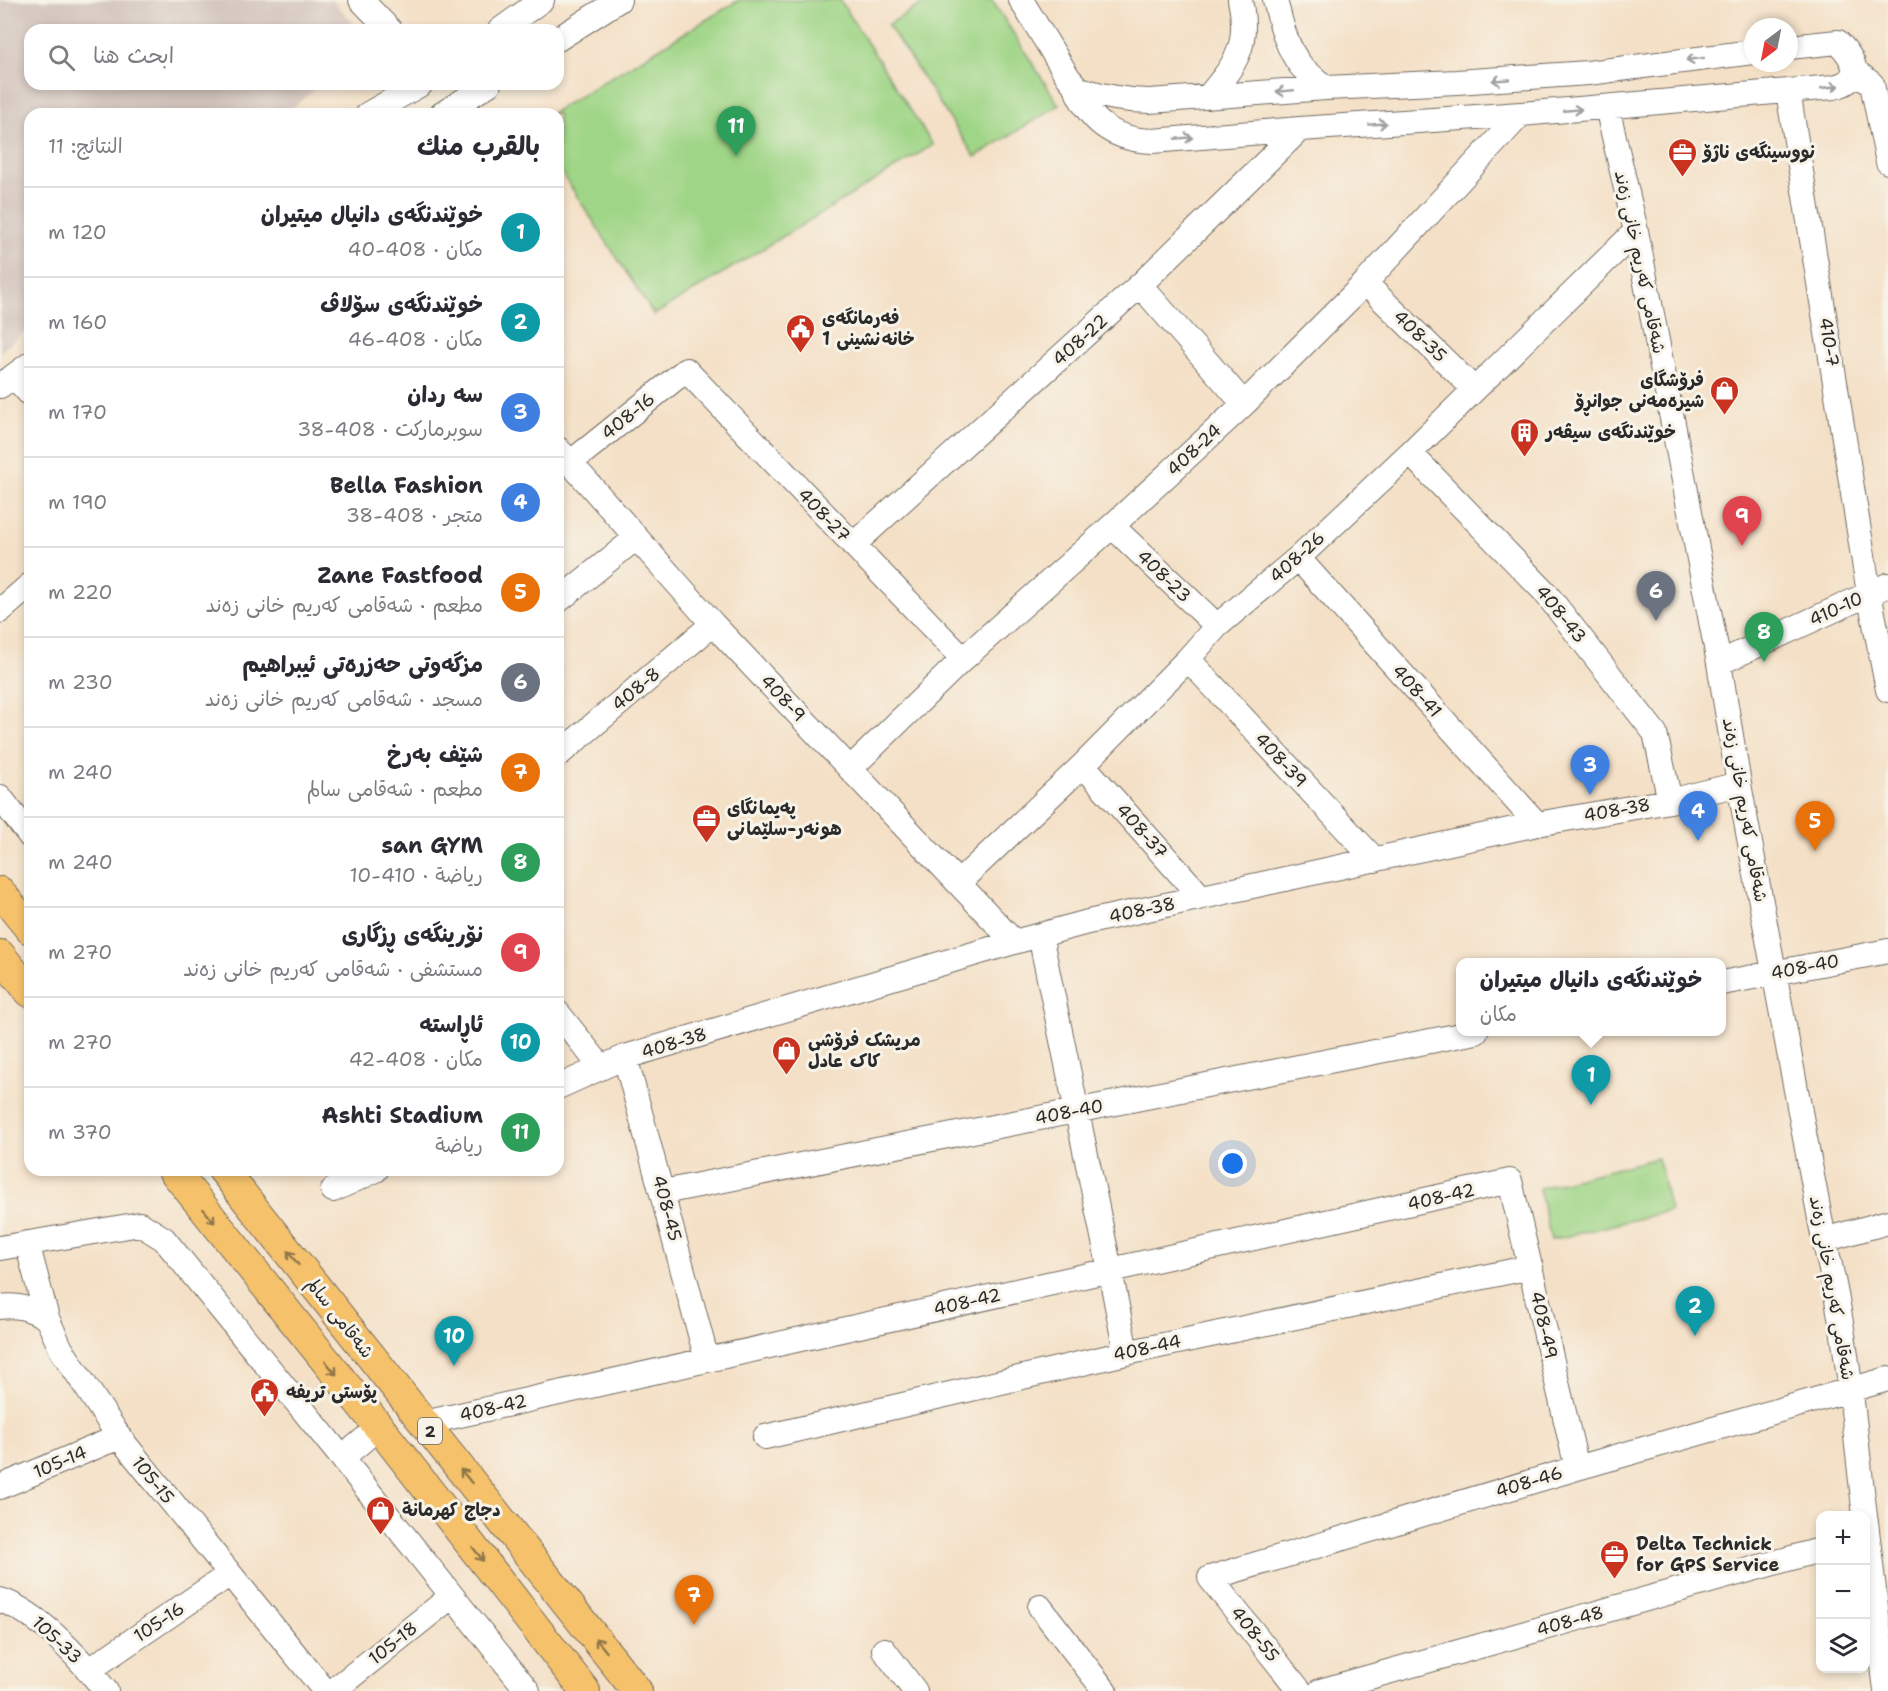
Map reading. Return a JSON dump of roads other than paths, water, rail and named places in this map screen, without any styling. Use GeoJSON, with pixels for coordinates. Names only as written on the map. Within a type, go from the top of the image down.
{"type":"FeatureCollection","features":[{"type":"Feature","properties":{"kind":"main road"},"geometry":{"type":"LineString","coordinates":[[0,892],[24,922]]}},
{"type":"Feature","properties":{"kind":"main road"},"geometry":{"type":"LineString","coordinates":[[0,955],[24,985]]}},
{"type":"Feature","properties":{"kind":"main road","name":"شەقامی سالم"},"geometry":{"type":"LineString","coordinates":[[178,1176],[379,1427],[585,1691]]}},
{"type":"Feature","properties":{"kind":"main road","name":"شەقامی سالم"},"geometry":{"type":"LineString","coordinates":[[228,1176],[638,1691]]}},
{"type":"Feature","properties":{"kind":"street"},"geometry":{"type":"LineString","coordinates":[[361,0],[384,24]]}},
{"type":"Feature","properties":{"kind":"street"},"geometry":{"type":"LineString","coordinates":[[508,24],[542,0]]}},
{"type":"Feature","properties":{"kind":"street"},"geometry":{"type":"LineString","coordinates":[[564,35],[619,0]]}},
{"type":"Feature","properties":{"kind":"street"},"geometry":{"type":"LineString","coordinates":[[1021,0],[1097,121],[1122,137],[1152,141],[1521,114],[1788,91],[1843,85],[1851,79],[1854,61],[1838,42],[1798,46]]}},
{"type":"Feature","properties":{"kind":"street"},"geometry":{"type":"LineString","coordinates":[[1208,97],[1232,67],[1239,53],[1244,18],[1240,0]]}},
{"type":"Feature","properties":{"kind":"street"},"geometry":{"type":"LineString","coordinates":[[1275,0],[1283,33],[1292,52],[1302,67],[1326,88]]}},
{"type":"Feature","properties":{"kind":"street"},"geometry":{"type":"LineString","coordinates":[[1080,91],[1130,101],[1150,101],[1588,73],[1744,53]]}},
{"type":"Feature","properties":{"kind":"street"},"geometry":{"type":"LineString","coordinates":[[1854,70],[1872,84],[1888,162]]}},
{"type":"Feature","properties":{"kind":"street"},"geometry":{"type":"LineString","coordinates":[[379,108],[410,90]]}},
{"type":"Feature","properties":{"kind":"street"},"geometry":{"type":"LineString","coordinates":[[451,108],[480,90]]}},
{"type":"Feature","properties":{"kind":"street","name":"410-7"},"geometry":{"type":"LineString","coordinates":[[1788,91],[1879,589],[1888,690]]}},
{"type":"Feature","properties":{"kind":"street"},"geometry":{"type":"LineString","coordinates":[[1136,140],[1136,123],[1143,108],[1150,101]]}},
{"type":"Feature","properties":{"kind":"street","name":"شەقامی کەریم خانی زەند"},"geometry":{"type":"LineString","coordinates":[[1607,107],[1636,231],[1719,663],[1739,784],[1833,1278],[1867,1511]]}},
{"type":"Feature","properties":{"kind":"street","name":"408-24"},"geometry":{"type":"LineString","coordinates":[[850,769],[963,659],[1244,404],[1365,283],[1521,114]]}},
{"type":"Feature","properties":{"kind":"street","name":"408-22"},"geometry":{"type":"LineString","coordinates":[[853,545],[1140,285],[1300,129]]}},
{"type":"Feature","properties":{"kind":"street","name":"408-26"},"geometry":{"type":"LineString","coordinates":[[958,883],[1083,765],[1188,659],[1217,626],[1298,558],[1410,453],[1636,231]]}},
{"type":"Feature","properties":{"kind":"street","name":"408-35"},"geometry":{"type":"LineString","coordinates":[[1365,283],[1474,389]]}},
{"type":"Feature","properties":{"kind":"street"},"geometry":{"type":"LineString","coordinates":[[1140,285],[1244,404]]}},
{"type":"Feature","properties":{"kind":"street","name":"408-27"},"geometry":{"type":"LineString","coordinates":[[686,370],[963,659]]}},
{"type":"Feature","properties":{"kind":"street","name":"408-16"},"geometry":{"type":"LineString","coordinates":[[564,456],[686,370]]}},
{"type":"Feature","properties":{"kind":"street","name":"408-43"},"geometry":{"type":"LineString","coordinates":[[1410,453],[1544,591],[1655,733],[1670,801]]}},
{"type":"Feature","properties":{"kind":"street","name":"408-9"},"geometry":{"type":"LineString","coordinates":[[564,456],[713,624],[1014,942]]}},
{"type":"Feature","properties":{"kind":"street","name":"408-23"},"geometry":{"type":"LineString","coordinates":[[1112,526],[1217,626]]}},
{"type":"Feature","properties":{"kind":"street"},"geometry":{"type":"LineString","coordinates":[[564,596],[636,538]]}},
{"type":"Feature","properties":{"kind":"street","name":"408-41"},"geometry":{"type":"LineString","coordinates":[[1298,558],[1537,824]]}},
{"type":"Feature","properties":{"kind":"street","name":"410-10"},"geometry":{"type":"LineString","coordinates":[[1719,663],[1879,589]]}},
{"type":"Feature","properties":{"kind":"street"},"geometry":{"type":"LineString","coordinates":[[0,611],[24,590]]}},
{"type":"Feature","properties":{"kind":"street","name":"408-8"},"geometry":{"type":"LineString","coordinates":[[564,749],[713,624]]}},
{"type":"Feature","properties":{"kind":"street","name":"408-39"},"geometry":{"type":"LineString","coordinates":[[1188,659],[1375,860]]}},
{"type":"Feature","properties":{"kind":"street","name":"408-37"},"geometry":{"type":"LineString","coordinates":[[1083,765],[1202,897]]}},
{"type":"Feature","properties":{"kind":"street","name":"408-38"},"geometry":{"type":"LineString","coordinates":[[564,1084],[625,1057],[1088,922],[1537,824],[1670,801],[1739,784]]}},
{"type":"Feature","properties":{"kind":"street"},"geometry":{"type":"LineString","coordinates":[[0,797],[24,828]]}},
{"type":"Feature","properties":{"kind":"street"},"geometry":{"type":"LineString","coordinates":[[1040,935],[1126,1353]]}},
{"type":"Feature","properties":{"kind":"street","name":"408-40"},"geometry":{"type":"LineString","coordinates":[[1726,982],[1888,951]]}},
{"type":"Feature","properties":{"kind":"street"},"geometry":{"type":"LineString","coordinates":[[564,1020],[602,1067]]}},
{"type":"Feature","properties":{"kind":"street","name":"408-40"},"geometry":{"type":"LineString","coordinates":[[663,1192],[1456,1036]]}},
{"type":"Feature","properties":{"kind":"street","name":"408-45"},"geometry":{"type":"LineString","coordinates":[[625,1057],[707,1360]]}},
{"type":"Feature","properties":{"kind":"street"},"geometry":{"type":"LineString","coordinates":[[333,1190],[363,1176]]}},
{"type":"Feature","properties":{"kind":"street","name":"408-42"},"geometry":{"type":"LineString","coordinates":[[424,1423],[1510,1181]]}},
{"type":"Feature","properties":{"kind":"street","name":"408-49"},"geometry":{"type":"LineString","coordinates":[[1510,1181],[1577,1468]]}},
{"type":"Feature","properties":{"kind":"street"},"geometry":{"type":"LineString","coordinates":[[1824,1240],[1888,1222]]}},
{"type":"Feature","properties":{"kind":"street"},"geometry":{"type":"LineString","coordinates":[[10,1242],[140,1224],[164,1239],[528,1691]]}},
{"type":"Feature","properties":{"kind":"street","name":"105-15"},"geometry":{"type":"LineString","coordinates":[[10,1242],[61,1349],[120,1438],[325,1691]]}},
{"type":"Feature","properties":{"kind":"street","name":"408-44"},"geometry":{"type":"LineString","coordinates":[[765,1437],[1126,1353],[1531,1267]]}},
{"type":"Feature","properties":{"kind":"street"},"geometry":{"type":"LineString","coordinates":[[0,1308],[19,1306],[47,1318]]}},
{"type":"Feature","properties":{"kind":"street","name":"408-46"},"geometry":{"type":"LineString","coordinates":[[1210,1578],[1577,1468],[1888,1379]]}},
{"type":"Feature","properties":{"kind":"street"},"geometry":{"type":"LineString","coordinates":[[342,1458],[379,1427]]}},
{"type":"Feature","properties":{"kind":"street","name":"105-14"},"geometry":{"type":"LineString","coordinates":[[0,1487],[120,1438]]}},
{"type":"Feature","properties":{"kind":"street","name":"شەقامی کەریم خانی زەند"},"geometry":{"type":"LineString","coordinates":[[1870,1529],[1886,1691]]}},
{"type":"Feature","properties":{"kind":"street","name":"408-48"},"geometry":{"type":"LineString","coordinates":[[1320,1691],[1816,1551]]}},
{"type":"Feature","properties":{"kind":"street","name":"105-16"},"geometry":{"type":"LineString","coordinates":[[89,1670],[230,1574]]}},
{"type":"Feature","properties":{"kind":"street","name":"408-55"},"geometry":{"type":"LineString","coordinates":[[1210,1578],[1300,1691]]}},
{"type":"Feature","properties":{"kind":"street","name":"105-18"},"geometry":{"type":"LineString","coordinates":[[333,1691],[452,1596]]}},
{"type":"Feature","properties":{"kind":"street","name":"105-33"},"geometry":{"type":"LineString","coordinates":[[0,1600],[28,1613],[89,1670],[106,1691]]}},
{"type":"Feature","properties":{"kind":"street"},"geometry":{"type":"LineString","coordinates":[[1040,1607],[1105,1691]]}},
{"type":"Feature","properties":{"kind":"street"},"geometry":{"type":"LineString","coordinates":[[884,1650],[915,1691]]}},
{"type":"Feature","properties":{"kind":"place","name":"Ashti Stadium"},"geometry":{"type":"Point","coordinates":[736,156]}},
{"type":"Feature","properties":{"kind":"place","name":"نووسینگەی ناژۆ"},"geometry":{"type":"Point","coordinates":[1682,178]}},
{"type":"Feature","properties":{"kind":"place","name":"فەرمانگەی خانەنشینی 1"},"geometry":{"type":"Point","coordinates":[801,354]}},
{"type":"Feature","properties":{"kind":"place","name":"فرۆشگای شیرەمەنی جوانڕۆ"},"geometry":{"type":"Point","coordinates":[1725,416]}},
{"type":"Feature","properties":{"kind":"place","name":"خوێندنگەی سیڤەر"},"geometry":{"type":"Point","coordinates":[1525,458]}},
{"type":"Feature","properties":{"kind":"place","name":"نۆرینگەی ڕزگاری"},"geometry":{"type":"Point","coordinates":[1742,546]}},
{"type":"Feature","properties":{"kind":"place","name":"مزگەوتی حەزرەتی ئیبراهیم"},"geometry":{"type":"Point","coordinates":[1656,621]}},
{"type":"Feature","properties":{"kind":"place","name":"san GYM"},"geometry":{"type":"Point","coordinates":[1764,662]}},
{"type":"Feature","properties":{"kind":"place","name":"سه ردان"},"geometry":{"type":"Point","coordinates":[1590,795]}},
{"type":"Feature","properties":{"kind":"place","name":"Bella Fashion"},"geometry":{"type":"Point","coordinates":[1698,841]}},
{"type":"Feature","properties":{"kind":"place","name":"پەیمانگای هونەر-سلێمانی"},"geometry":{"type":"Point","coordinates":[706,844]}},
{"type":"Feature","properties":{"kind":"place","name":"Zane Fastfood"},"geometry":{"type":"Point","coordinates":[1815,851]}},
{"type":"Feature","properties":{"kind":"place","name":"مریشک فرۆشی کاک عادل"},"geometry":{"type":"Point","coordinates":[787,1076]}},
{"type":"Feature","properties":{"kind":"place","name":"خوێندنگەی دانیال میتیران"},"geometry":{"type":"Point","coordinates":[1591,1105]}},
{"type":"Feature","properties":{"kind":"place","name":"خوێندنگەی سۆلاڤ"},"geometry":{"type":"Point","coordinates":[1695,1336]}},
{"type":"Feature","properties":{"kind":"place","name":"ئاڕاستە"},"geometry":{"type":"Point","coordinates":[454,1366]}},
{"type":"Feature","properties":{"kind":"place","name":"پۆستی تریفە"},"geometry":{"type":"Point","coordinates":[265,1418]}},
{"type":"Feature","properties":{"kind":"place","name":"دجاج كهرمانة"},"geometry":{"type":"Point","coordinates":[381,1536]}},
{"type":"Feature","properties":{"kind":"place","name":"Delta Technick for GPS Service"},"geometry":{"type":"Point","coordinates":[1615,1580]}},
{"type":"Feature","properties":{"kind":"place","name":"شێف بەرخ"},"geometry":{"type":"Point","coordinates":[694,1625]}}]}
